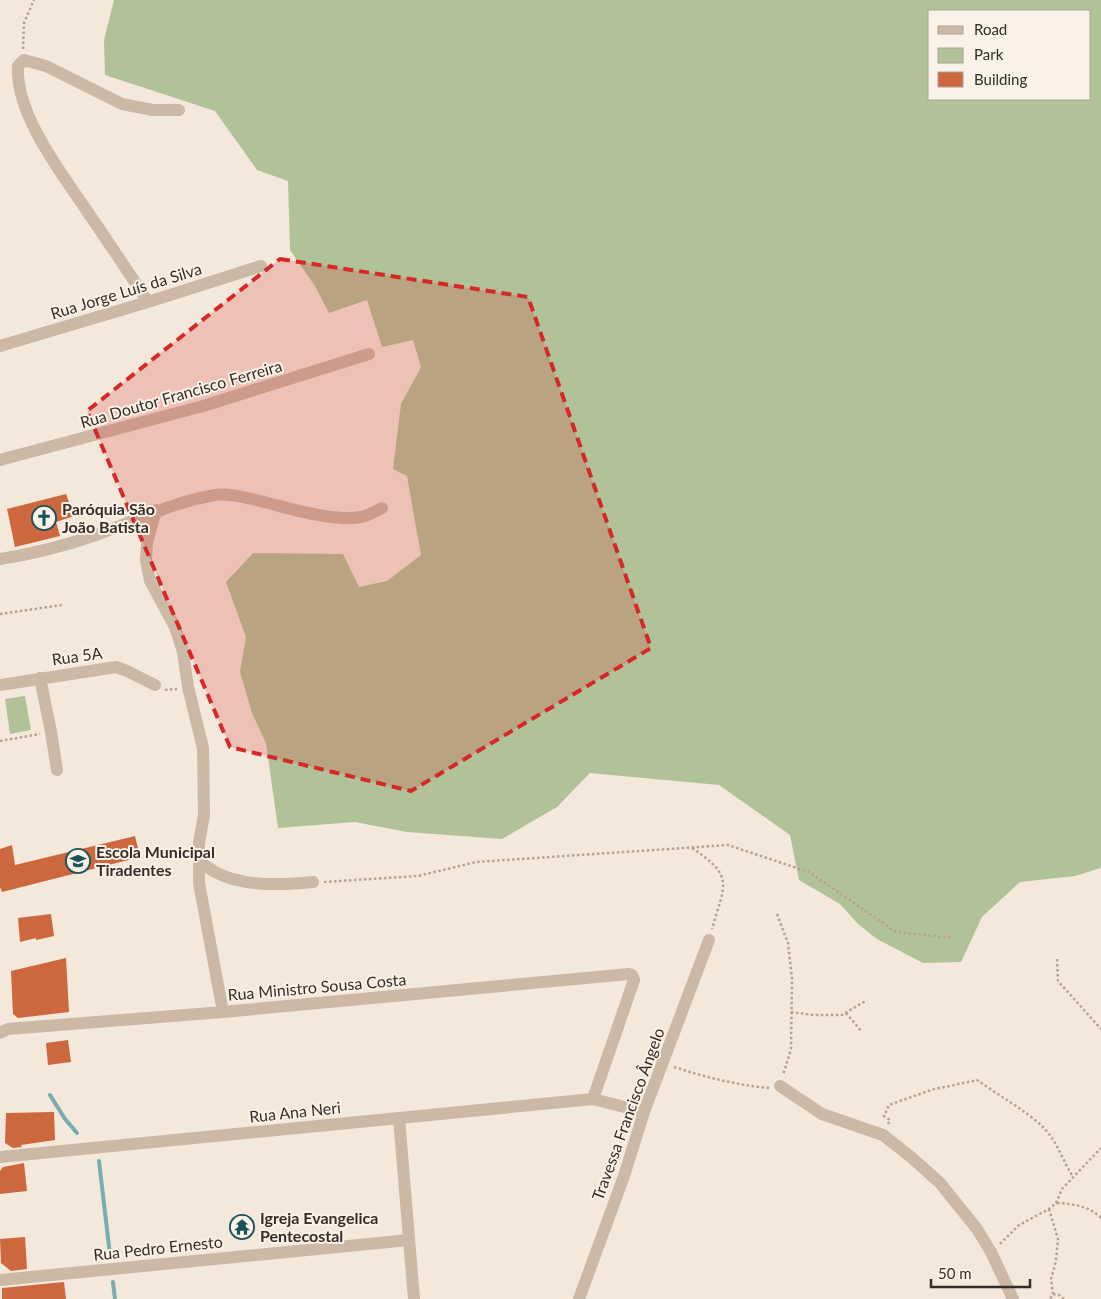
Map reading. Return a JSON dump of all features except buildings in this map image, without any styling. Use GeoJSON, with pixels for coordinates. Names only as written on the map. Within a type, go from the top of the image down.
{"type":"FeatureCollection","features":[{"type":"Feature","properties":{"kind":"street"},"geometry":{"type":"LineString","coordinates":[[148,302],[56,165],[38,134],[25,107],[17,76],[18,66],[24,60],[46,66],[122,104],[153,110],[179,110]]}},
{"type":"Feature","properties":{"kind":"street","name":"Rua Jorge Luís da Silva"},"geometry":{"type":"LineString","coordinates":[[0,346],[261,266]]}},
{"type":"Feature","properties":{"kind":"street","name":"Rua Doutor Francisco Ferreira"},"geometry":{"type":"LineString","coordinates":[[0,460],[203,406],[369,354]]}},
{"type":"Feature","properties":{"kind":"street"},"geometry":{"type":"LineString","coordinates":[[0,559],[27,555],[63,546],[156,510],[215,495],[226,495],[342,518],[362,517],[382,508]]}},
{"type":"Feature","properties":{"kind":"street"},"geometry":{"type":"LineString","coordinates":[[156,510],[147,543],[146,560],[150,581],[178,635],[203,748],[204,815],[199,843],[199,883],[223,1012]]}},
{"type":"Feature","properties":{"kind":"street","name":"Rua 5A"},"geometry":{"type":"LineString","coordinates":[[0,685],[116,667],[155,685]]}},
{"type":"Feature","properties":{"kind":"street"},"geometry":{"type":"LineString","coordinates":[[40,678],[57,770]]}},
{"type":"Feature","properties":{"kind":"street"},"geometry":{"type":"LineString","coordinates":[[199,861],[216,872],[246,882],[291,884],[313,882]]}},
{"type":"Feature","properties":{"kind":"street","name":"Travessa Francisco Ângelo"},"geometry":{"type":"LineString","coordinates":[[579,1299],[624,1176],[644,1112],[709,940]]}},
{"type":"Feature","properties":{"kind":"street","name":"Rua Ministro Sousa Costa"},"geometry":{"type":"LineString","coordinates":[[0,1033],[8,1029],[223,1012],[629,974],[634,980],[593,1099]]}},
{"type":"Feature","properties":{"kind":"street"},"geometry":{"type":"LineString","coordinates":[[780,1086],[822,1114],[883,1135],[911,1156],[940,1184],[977,1229],[992,1252],[1013,1299]]}},
{"type":"Feature","properties":{"kind":"street","name":"Rua Ana Neri"},"geometry":{"type":"LineString","coordinates":[[0,1156],[593,1099],[644,1112]]}},
{"type":"Feature","properties":{"kind":"street"},"geometry":{"type":"LineString","coordinates":[[399,1118],[414,1299]]}},
{"type":"Feature","properties":{"kind":"street","name":"Rua Pedro Ernesto"},"geometry":{"type":"LineString","coordinates":[[0,1280],[409,1240]]}},
{"type":"Feature","properties":{"kind":"path"},"geometry":{"type":"LineString","coordinates":[[24,60],[22,46],[24,23],[34,0]]}},
{"type":"Feature","properties":{"kind":"path"},"geometry":{"type":"LineString","coordinates":[[0,614],[62,604]]}},
{"type":"Feature","properties":{"kind":"path"},"geometry":{"type":"LineString","coordinates":[[155,685],[163,690],[188,687]]}},
{"type":"Feature","properties":{"kind":"path"},"geometry":{"type":"LineString","coordinates":[[0,741],[51,732]]}},
{"type":"Feature","properties":{"kind":"path"},"geometry":{"type":"LineString","coordinates":[[313,882],[418,876],[476,862],[728,845],[809,872],[896,932],[954,938]]}},
{"type":"Feature","properties":{"kind":"path"},"geometry":{"type":"LineString","coordinates":[[691,847],[710,860],[721,873],[724,884],[709,940]]}},
{"type":"Feature","properties":{"kind":"path"},"geometry":{"type":"LineString","coordinates":[[664,1063],[705,1077],[775,1088],[780,1086],[791,1048],[792,979],[788,943],[777,914]]}},
{"type":"Feature","properties":{"kind":"path"},"geometry":{"type":"LineString","coordinates":[[1057,959],[1058,980],[1101,1029]]}},
{"type":"Feature","properties":{"kind":"path"},"geometry":{"type":"LineString","coordinates":[[791,1012],[813,1016],[842,1015],[867,1000]]}},
{"type":"Feature","properties":{"kind":"path"},"geometry":{"type":"LineString","coordinates":[[846,1013],[862,1032]]}},
{"type":"Feature","properties":{"kind":"path"},"geometry":{"type":"LineString","coordinates":[[883,1135],[890,1120],[884,1116],[889,1105],[931,1090],[977,1080],[1044,1128],[1057,1146],[1064,1163],[1073,1177]]}},
{"type":"Feature","properties":{"kind":"path"},"geometry":{"type":"LineString","coordinates":[[992,1252],[1019,1225],[1049,1209],[1056,1203],[1062,1189],[1101,1148]]}},
{"type":"Feature","properties":{"kind":"path"},"geometry":{"type":"LineString","coordinates":[[1056,1203],[1074,1204],[1094,1211],[1101,1218]]}},
{"type":"Feature","properties":{"kind":"path"},"geometry":{"type":"LineString","coordinates":[[1049,1209],[1058,1239],[1056,1261],[1051,1279],[1052,1294],[1050,1299]]}},
{"type":"Feature","properties":{"kind":"path"},"geometry":{"type":"LineString","coordinates":[[1052,1294],[1059,1295],[1064,1299]]}},
{"type":"Feature","properties":{"kind":"highlighted area"},"geometry":{"type":"Polygon","coordinates":[[[280,259],[528,297],[651,648],[411,791],[230,747],[87,411],[280,259]]]}},
{"type":"Feature","properties":{"kind":"green space"},"geometry":{"type":"Polygon","coordinates":[[[114,0],[1101,0],[1101,868],[1075,876],[1020,882],[982,917],[961,962],[923,963],[877,939],[858,924],[840,904],[799,880],[790,835],[719,785],[590,773],[557,807],[502,839],[407,832],[355,822],[278,828],[266,743],[252,713],[240,672],[246,637],[226,582],[253,553],[343,554],[359,587],[387,581],[421,555],[407,476],[393,469],[401,404],[421,367],[413,340],[382,347],[367,300],[329,313],[315,286],[290,250],[288,181],[257,170],[215,111],[105,75],[104,40],[114,0]]]}},
{"type":"Feature","properties":{"kind":"green space"},"geometry":{"type":"Polygon","coordinates":[[[25,696],[31,730],[10,734],[5,699],[25,696]]]}},
{"type":"Feature","properties":{"kind":"waterway"},"geometry":{"type":"LineString","coordinates":[[50,1095],[65,1119],[77,1133]]}},
{"type":"Feature","properties":{"kind":"waterway"},"geometry":{"type":"LineString","coordinates":[[99,1161],[110,1255]]}},
{"type":"Feature","properties":{"kind":"waterway"},"geometry":{"type":"LineString","coordinates":[[113,1282],[115,1299]]}},
{"type":"Feature","properties":{"kind":"place","name":"Paróquia São João Batista"},"geometry":{"type":"Point","coordinates":[44,518]}},
{"type":"Feature","properties":{"kind":"place","name":"Escola Municipal Tiradentes"},"geometry":{"type":"Point","coordinates":[78,861]}},
{"type":"Feature","properties":{"kind":"place","name":"Igreja Evangelica Pentecostal"},"geometry":{"type":"Point","coordinates":[242,1227]}}]}
